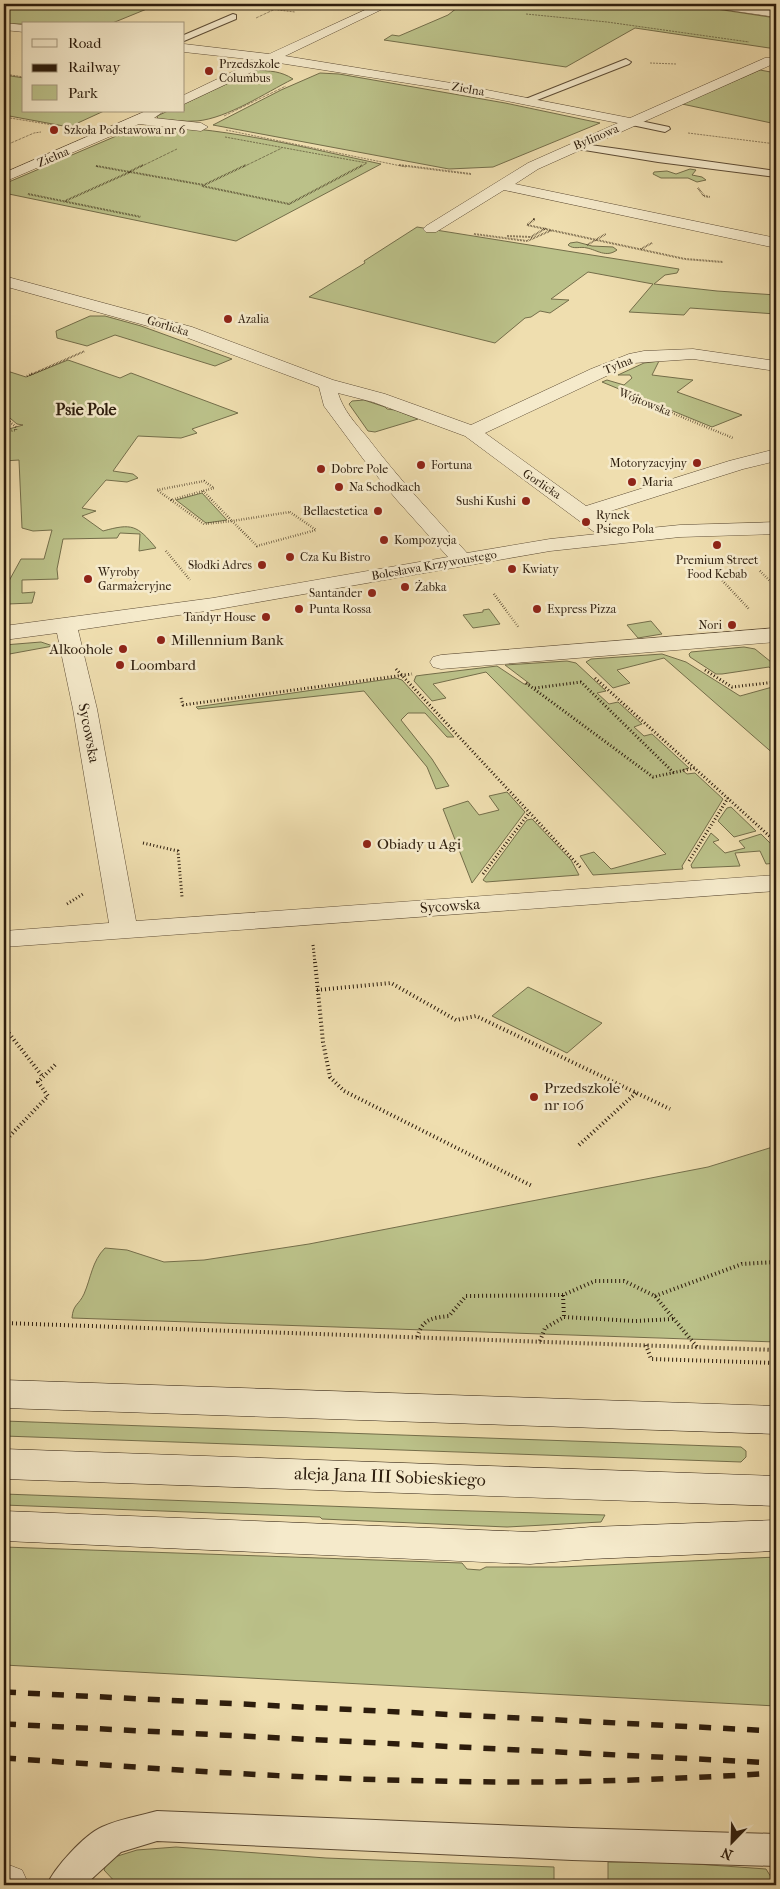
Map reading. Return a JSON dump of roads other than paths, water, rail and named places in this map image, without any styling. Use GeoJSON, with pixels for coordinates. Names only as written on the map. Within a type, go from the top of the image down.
{"type":"FeatureCollection","features":[{"type":"Feature","properties":{"kind":"street"},"geometry":{"type":"LineString","coordinates":[[186,98],[387,4]]}},
{"type":"Feature","properties":{"kind":"street"},"geometry":{"type":"LineString","coordinates":[[707,4],[776,14]]}},
{"type":"Feature","properties":{"kind":"street"},"geometry":{"type":"LineString","coordinates":[[4,27],[22,29]]}},
{"type":"Feature","properties":{"kind":"street"},"geometry":{"type":"LineString","coordinates":[[185,48],[270,58]]}},
{"type":"Feature","properties":{"kind":"street","name":"Zielna"},"geometry":{"type":"LineString","coordinates":[[270,58],[528,100],[630,122]]}},
{"type":"Feature","properties":{"kind":"street","name":"Bylinowa"},"geometry":{"type":"LineString","coordinates":[[432,230],[532,166],[769,61]]}},
{"type":"Feature","properties":{"kind":"street","name":"Zielna"},"geometry":{"type":"LineString","coordinates":[[4,178],[156,112]]}},
{"type":"Feature","properties":{"kind":"street"},"geometry":{"type":"LineString","coordinates":[[139,120],[201,127]]}},
{"type":"Feature","properties":{"kind":"street"},"geometry":{"type":"LineString","coordinates":[[502,185],[776,243]]}},
{"type":"Feature","properties":{"kind":"street","name":"Gorlicka"},"geometry":{"type":"LineString","coordinates":[[4,281],[186,331],[327,384],[379,398],[472,432],[615,537]]}},
{"type":"Feature","properties":{"kind":"street","name":"Tylna"},"geometry":{"type":"LineString","coordinates":[[472,432],[630,359],[665,354],[706,356],[776,366]]}},
{"type":"Feature","properties":{"kind":"street"},"geometry":{"type":"LineString","coordinates":[[327,384],[333,406],[371,456],[402,495],[462,560]]}},
{"type":"Feature","properties":{"kind":"street"},"geometry":{"type":"LineString","coordinates":[[584,513],[736,465],[767,453]]}},
{"type":"Feature","properties":{"kind":"street","name":"Bolesława Krzywoustego"},"geometry":{"type":"LineString","coordinates":[[4,633],[66,626],[330,585],[550,544],[720,529],[776,528]]}},
{"type":"Feature","properties":{"kind":"street","name":"Sycowska"},"geometry":{"type":"LineString","coordinates":[[66,626],[85,709],[124,930]]}},
{"type":"Feature","properties":{"kind":"street"},"geometry":{"type":"LineString","coordinates":[[441,662],[775,635]]}},
{"type":"Feature","properties":{"kind":"street","name":"Sycowska"},"geometry":{"type":"LineString","coordinates":[[4,939],[776,883]]}},
{"type":"Feature","properties":{"kind":"street"},"geometry":{"type":"LineString","coordinates":[[4,1382],[75,1397]]}},
{"type":"Feature","properties":{"kind":"street"},"geometry":{"type":"LineString","coordinates":[[4,1394],[302,1402],[776,1420]]}},
{"type":"Feature","properties":{"kind":"street","name":"aleja Jana III Sobieskiego"},"geometry":{"type":"LineString","coordinates":[[4,1464],[776,1490]]}},
{"type":"Feature","properties":{"kind":"street"},"geometry":{"type":"LineString","coordinates":[[4,1526],[530,1548],[592,1543],[776,1536]]}},
{"type":"Feature","properties":{"kind":"lane"},"geometry":{"type":"LineString","coordinates":[[185,38],[234,18]]}},
{"type":"Feature","properties":{"kind":"lane"},"geometry":{"type":"LineString","coordinates":[[528,100],[626,62]]}},
{"type":"Feature","properties":{"kind":"lane"},"geometry":{"type":"LineString","coordinates":[[630,122],[666,129]]}},
{"type":"Feature","properties":{"kind":"lane"},"geometry":{"type":"LineString","coordinates":[[576,146],[658,159],[776,174]]}},
{"type":"Feature","properties":{"kind":"lane"},"geometry":{"type":"LineString","coordinates":[[64,1885],[79,1866],[111,1839],[157,1826],[572,1844],[776,1850]]}},
{"type":"Feature","properties":{"kind":"waterway"},"geometry":{"type":"LineString","coordinates":[[690,4],[718,8]]}},
{"type":"Feature","properties":{"kind":"railway"},"geometry":{"type":"LineString","coordinates":[[4,1692],[776,1731]]}},
{"type":"Feature","properties":{"kind":"railway"},"geometry":{"type":"LineString","coordinates":[[4,1724],[776,1763]]}},
{"type":"Feature","properties":{"kind":"railway"},"geometry":{"type":"LineString","coordinates":[[4,1758],[167,1769],[384,1780],[607,1781],[776,1773]]}},
{"type":"Feature","properties":{"kind":"place","name":"Przedszkole Columbus"},"geometry":{"type":"Point","coordinates":[209,71]}},
{"type":"Feature","properties":{"kind":"place","name":"Szkoła Podstawowa nr 6"},"geometry":{"type":"Point","coordinates":[54,130]}},
{"type":"Feature","properties":{"kind":"place","name":"Azalia"},"geometry":{"type":"Point","coordinates":[228,319]}},
{"type":"Feature","properties":{"kind":"place","name":"Motoryzacyjny"},"geometry":{"type":"Point","coordinates":[697,463]}},
{"type":"Feature","properties":{"kind":"place","name":"Fortuna"},"geometry":{"type":"Point","coordinates":[421,465]}},
{"type":"Feature","properties":{"kind":"place","name":"Dobre Pole"},"geometry":{"type":"Point","coordinates":[321,469]}},
{"type":"Feature","properties":{"kind":"place","name":"Maria"},"geometry":{"type":"Point","coordinates":[632,482]}},
{"type":"Feature","properties":{"kind":"place","name":"Na Schodkach"},"geometry":{"type":"Point","coordinates":[339,487]}},
{"type":"Feature","properties":{"kind":"place","name":"Sushi Kushi"},"geometry":{"type":"Point","coordinates":[526,501]}},
{"type":"Feature","properties":{"kind":"place","name":"Bellaestetica"},"geometry":{"type":"Point","coordinates":[378,511]}},
{"type":"Feature","properties":{"kind":"place","name":"Rynek Psiego Pola"},"geometry":{"type":"Point","coordinates":[586,522]}},
{"type":"Feature","properties":{"kind":"place","name":"Kompozycja"},"geometry":{"type":"Point","coordinates":[384,540]}},
{"type":"Feature","properties":{"kind":"place","name":"Premium Street Food Kebab"},"geometry":{"type":"Point","coordinates":[717,545]}},
{"type":"Feature","properties":{"kind":"place","name":"Cza Ku Bistro"},"geometry":{"type":"Point","coordinates":[290,557]}},
{"type":"Feature","properties":{"kind":"place","name":"Słodki Adres"},"geometry":{"type":"Point","coordinates":[262,565]}},
{"type":"Feature","properties":{"kind":"place","name":"Kwiaty"},"geometry":{"type":"Point","coordinates":[512,569]}},
{"type":"Feature","properties":{"kind":"place","name":"Wyroby Garmażeryjne"},"geometry":{"type":"Point","coordinates":[88,579]}},
{"type":"Feature","properties":{"kind":"place","name":"Żabka"},"geometry":{"type":"Point","coordinates":[405,587]}},
{"type":"Feature","properties":{"kind":"place","name":"Santander"},"geometry":{"type":"Point","coordinates":[372,593]}},
{"type":"Feature","properties":{"kind":"place","name":"Punta Rossa"},"geometry":{"type":"Point","coordinates":[299,609]}},
{"type":"Feature","properties":{"kind":"place","name":"Express Pizza"},"geometry":{"type":"Point","coordinates":[537,609]}},
{"type":"Feature","properties":{"kind":"place","name":"Tandyr House"},"geometry":{"type":"Point","coordinates":[266,617]}},
{"type":"Feature","properties":{"kind":"place","name":"Nori"},"geometry":{"type":"Point","coordinates":[732,625]}},
{"type":"Feature","properties":{"kind":"place","name":"Millennium Bank"},"geometry":{"type":"Point","coordinates":[161,640]}},
{"type":"Feature","properties":{"kind":"place","name":"Alkoohole"},"geometry":{"type":"Point","coordinates":[123,649]}},
{"type":"Feature","properties":{"kind":"place","name":"Loombard"},"geometry":{"type":"Point","coordinates":[120,665]}},
{"type":"Feature","properties":{"kind":"place","name":"Obiady u Agi"},"geometry":{"type":"Point","coordinates":[367,844]}},
{"type":"Feature","properties":{"kind":"place","name":"Przedszkole nr 106"},"geometry":{"type":"Point","coordinates":[534,1097]}},
{"type":"Feature","properties":{"kind":"district","name":"Psie Pole"},"geometry":{"type":"Point","coordinates":[86,409]}}]}
